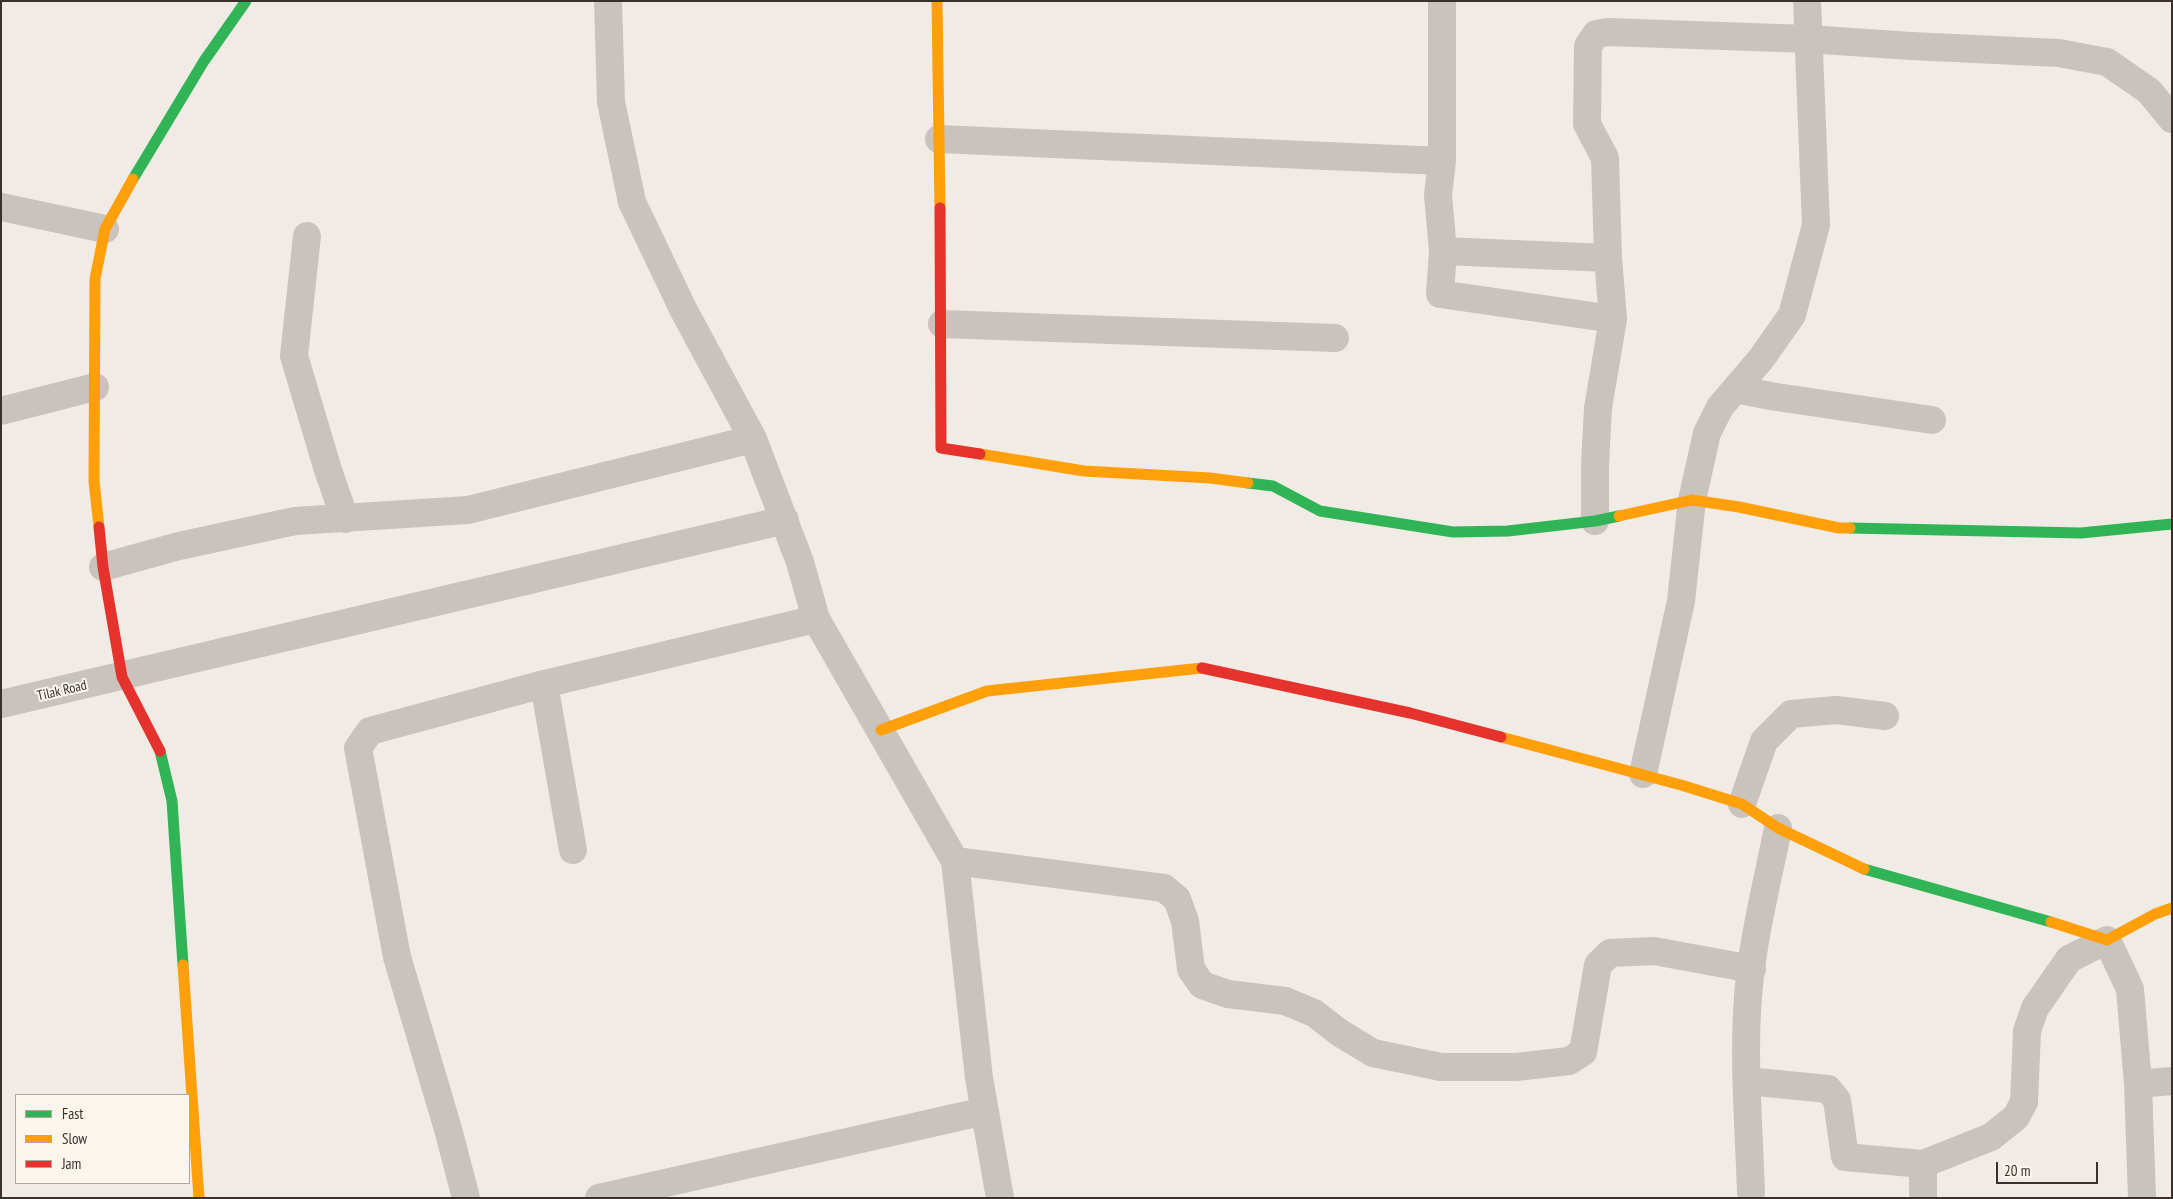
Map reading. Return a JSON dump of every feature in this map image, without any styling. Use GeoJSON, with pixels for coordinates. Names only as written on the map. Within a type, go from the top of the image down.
{"type":"FeatureCollection","features":[{"type":"Feature","properties":{"kind":"street"},"geometry":{"type":"LineString","coordinates":[[199,1198],[172,801],[161,753],[122,677],[103,567],[94,481],[95,279],[105,229],[148,152],[204,61],[246,1]]}},
{"type":"Feature","properties":{"kind":"street"},"geometry":{"type":"LineString","coordinates":[[608,1],[611,102],[632,202],[683,309],[753,438],[800,562],[816,619],[955,860],[979,1078],[1000,1198]]}},
{"type":"Feature","properties":{"kind":"street"},"geometry":{"type":"LineString","coordinates":[[937,1],[942,324],[941,448],[1084,472],[1210,478],[1273,486],[1320,511],[1453,532],[1508,531],[1595,521],[1692,500],[1739,507],[1839,528],[2081,533],[2172,524]]}},
{"type":"Feature","properties":{"kind":"street"},"geometry":{"type":"LineString","coordinates":[[1442,1],[1442,161],[1438,195],[1443,251],[1440,294],[1613,320]]}},
{"type":"Feature","properties":{"kind":"street"},"geometry":{"type":"LineString","coordinates":[[1643,774],[1681,601],[1692,500],[1707,433],[1720,407],[1761,359],[1792,315],[1816,225],[1812,86],[1807,1]]}},
{"type":"Feature","properties":{"kind":"street"},"geometry":{"type":"LineString","coordinates":[[1595,521],[1598,408],[1613,320],[1608,258],[1605,158],[1586,124],[1588,46],[1596,34],[1608,32],[1808,39],[2059,53],[2107,62],[2148,91],[2172,119]]}},
{"type":"Feature","properties":{"kind":"street"},"geometry":{"type":"LineString","coordinates":[[939,139],[1442,161]]}},
{"type":"Feature","properties":{"kind":"street"},"geometry":{"type":"LineString","coordinates":[[1,207],[105,229]]}},
{"type":"Feature","properties":{"kind":"street"},"geometry":{"type":"LineString","coordinates":[[307,236],[294,356],[328,470],[345,518]]}},
{"type":"Feature","properties":{"kind":"street"},"geometry":{"type":"LineString","coordinates":[[1443,251],[1608,258]]}},
{"type":"Feature","properties":{"kind":"street"},"geometry":{"type":"LineString","coordinates":[[942,324],[1335,338]]}},
{"type":"Feature","properties":{"kind":"street"},"geometry":{"type":"LineString","coordinates":[[1,411],[95,388]]}},
{"type":"Feature","properties":{"kind":"street"},"geometry":{"type":"LineString","coordinates":[[1736,389],[1770,396],[1932,420]]}},
{"type":"Feature","properties":{"kind":"street"},"geometry":{"type":"LineString","coordinates":[[103,567],[180,546],[295,521],[468,510],[753,438]]}},
{"type":"Feature","properties":{"kind":"street","name":"Tilak Road"},"geometry":{"type":"LineString","coordinates":[[1,704],[785,520]]}},
{"type":"Feature","properties":{"kind":"street"},"geometry":{"type":"LineString","coordinates":[[466,1198],[448,1129],[397,957],[358,748],[370,731],[544,684],[816,619]]}},
{"type":"Feature","properties":{"kind":"street"},"geometry":{"type":"LineString","coordinates":[[881,730],[987,691],[1199,667],[1410,713],[1643,774],[1742,804],[1778,828],[1871,872],[2048,921],[2107,940],[2130,989],[2138,1084],[2142,1198]]}},
{"type":"Feature","properties":{"kind":"street"},"geometry":{"type":"LineString","coordinates":[[544,684],[572,850]]}},
{"type":"Feature","properties":{"kind":"street"},"geometry":{"type":"LineString","coordinates":[[1742,804],[1764,741],[1791,714],[1836,710],[1885,716]]}},
{"type":"Feature","properties":{"kind":"street"},"geometry":{"type":"LineString","coordinates":[[1751,1192],[1747,1081],[1748,997],[1756,943],[1778,828]]}},
{"type":"Feature","properties":{"kind":"street"},"geometry":{"type":"LineString","coordinates":[[955,860],[1164,888],[1177,898],[1185,921],[1191,969],[1202,985],[1228,994],[1285,1001],[1314,1012],[1340,1033],[1373,1053],[1441,1067],[1516,1067],[1569,1061],[1583,1052],[1598,965],[1610,953],[1654,951],[1752,969]]}},
{"type":"Feature","properties":{"kind":"street"},"geometry":{"type":"LineString","coordinates":[[1747,1081],[1828,1089],[1838,1100],[1845,1156],[1923,1164],[1990,1137],[2016,1117],[2024,1102],[2027,1031],[2035,1008],[2069,959],[2155,914],[2172,908]]}},
{"type":"Feature","properties":{"kind":"street"},"geometry":{"type":"LineString","coordinates":[[2138,1084],[2172,1081]]}},
{"type":"Feature","properties":{"kind":"street"},"geometry":{"type":"LineString","coordinates":[[599,1198],[985,1111]]}},
{"type":"Feature","properties":{"kind":"street"},"geometry":{"type":"LineString","coordinates":[[1923,1164],[1923,1198]]}},
{"type":"Feature","properties":{"kind":"traffic: fast"},"geometry":{"type":"LineString","coordinates":[[133,179],[204,61],[246,1]]}},
{"type":"Feature","properties":{"kind":"traffic: fast"},"geometry":{"type":"LineString","coordinates":[[1248,483],[1273,486],[1320,511],[1453,532],[1508,531],[1595,521],[1619,516]]}},
{"type":"Feature","properties":{"kind":"traffic: fast"},"geometry":{"type":"LineString","coordinates":[[1850,528],[2081,533],[2172,524]]}},
{"type":"Feature","properties":{"kind":"traffic: fast"},"geometry":{"type":"LineString","coordinates":[[160,751],[172,801],[183,965]]}},
{"type":"Feature","properties":{"kind":"traffic: fast"},"geometry":{"type":"LineString","coordinates":[[1864,869],[2051,922]]}},
{"type":"Feature","properties":{"kind":"traffic: slow"},"geometry":{"type":"LineString","coordinates":[[937,1],[940,208]]}},
{"type":"Feature","properties":{"kind":"traffic: slow"},"geometry":{"type":"LineString","coordinates":[[99,527],[94,481],[95,279],[105,229],[133,179]]}},
{"type":"Feature","properties":{"kind":"traffic: slow"},"geometry":{"type":"LineString","coordinates":[[980,454],[1084,471],[1210,478],[1248,483]]}},
{"type":"Feature","properties":{"kind":"traffic: slow"},"geometry":{"type":"LineString","coordinates":[[1619,516],[1692,500],[1739,507],[1839,528],[1850,528]]}},
{"type":"Feature","properties":{"kind":"traffic: slow"},"geometry":{"type":"LineString","coordinates":[[881,730],[987,691],[1202,668]]}},
{"type":"Feature","properties":{"kind":"traffic: slow"},"geometry":{"type":"LineString","coordinates":[[1501,737],[1681,785],[1742,804],[1778,828],[1864,869]]}},
{"type":"Feature","properties":{"kind":"traffic: slow"},"geometry":{"type":"LineString","coordinates":[[2051,922],[2107,940],[2155,914],[2172,908]]}},
{"type":"Feature","properties":{"kind":"traffic: slow"},"geometry":{"type":"LineString","coordinates":[[183,965],[199,1198]]}},
{"type":"Feature","properties":{"kind":"traffic: jam"},"geometry":{"type":"LineString","coordinates":[[940,208],[941,448],[980,454]]}},
{"type":"Feature","properties":{"kind":"traffic: jam"},"geometry":{"type":"LineString","coordinates":[[99,527],[103,567],[122,677],[160,751]]}},
{"type":"Feature","properties":{"kind":"traffic: jam"},"geometry":{"type":"LineString","coordinates":[[1202,668],[1410,713],[1501,737]]}}]}
